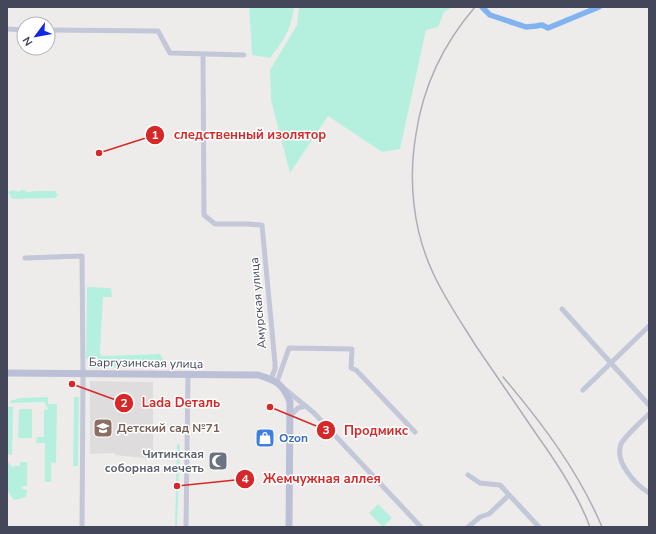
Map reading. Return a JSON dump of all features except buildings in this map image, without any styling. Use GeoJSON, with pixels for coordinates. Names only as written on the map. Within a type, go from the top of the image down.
{"type":"FeatureCollection","features":[{"type":"Feature","properties":{"kind":"main road","name":"Баргузинская улица"},"geometry":{"type":"LineString","coordinates":[[7,373],[258,375],[277,383]]}},
{"type":"Feature","properties":{"kind":"main road"},"geometry":{"type":"LineString","coordinates":[[277,383],[290,402],[289,527]]}},
{"type":"Feature","properties":{"kind":"street"},"geometry":{"type":"LineString","coordinates":[[56,30],[158,31],[170,53],[244,55]]}},
{"type":"Feature","properties":{"kind":"street","name":"Амурская улица"},"geometry":{"type":"LineString","coordinates":[[203,54],[204,215],[215,224],[262,225],[277,383]]}},
{"type":"Feature","properties":{"kind":"street"},"geometry":{"type":"LineString","coordinates":[[25,258],[82,256],[82,527]]}},
{"type":"Feature","properties":{"kind":"street"},"geometry":{"type":"LineString","coordinates":[[562,309],[649,404]]}},
{"type":"Feature","properties":{"kind":"street"},"geometry":{"type":"LineString","coordinates":[[583,390],[649,326]]}},
{"type":"Feature","properties":{"kind":"street"},"geometry":{"type":"LineString","coordinates":[[415,432],[356,370],[351,368],[352,349],[289,348],[277,383],[314,413],[421,527]]}},
{"type":"Feature","properties":{"kind":"street"},"geometry":{"type":"LineString","coordinates":[[186,527],[188,374]]}},
{"type":"Feature","properties":{"kind":"street"},"geometry":{"type":"LineString","coordinates":[[290,416],[298,408],[306,406]]}},
{"type":"Feature","properties":{"kind":"street"},"geometry":{"type":"LineString","coordinates":[[649,414],[622,442],[620,450],[626,471],[639,486],[649,493]]}},
{"type":"Feature","properties":{"kind":"street"},"geometry":{"type":"LineString","coordinates":[[468,475],[480,483],[500,485],[539,527]]}},
{"type":"Feature","properties":{"kind":"street"},"geometry":{"type":"LineString","coordinates":[[468,527],[480,517],[489,514],[509,495]]}},
{"type":"Feature","properties":{"kind":"shaded area"},"geometry":{"type":"Polygon","coordinates":[[[90,381],[153,382],[153,459],[115,455],[115,453],[90,454],[90,381]]]}},
{"type":"Feature","properties":{"kind":"green space"},"geometry":{"type":"Polygon","coordinates":[[[249,7],[294,7],[289,28],[270,58],[252,55],[249,7]]]}},
{"type":"Feature","properties":{"kind":"green space"},"geometry":{"type":"Polygon","coordinates":[[[299,7],[453,7],[444,12],[438,27],[426,30],[400,149],[382,152],[328,116],[290,173],[271,100],[270,70],[297,25],[299,7]]]}},
{"type":"Feature","properties":{"kind":"green space"},"geometry":{"type":"Polygon","coordinates":[[[13,190],[19,192],[21,190],[27,192],[55,191],[58,196],[54,198],[12,199],[8,192],[13,190]]]}},
{"type":"Feature","properties":{"kind":"green space"},"geometry":{"type":"Polygon","coordinates":[[[87,287],[111,288],[112,297],[103,297],[100,353],[102,356],[160,354],[167,367],[90,368],[89,360],[86,358],[87,287]]]}},
{"type":"Feature","properties":{"kind":"green space"},"geometry":{"type":"Polygon","coordinates":[[[48,397],[48,404],[57,404],[56,463],[51,462],[51,482],[45,482],[45,443],[36,443],[37,437],[44,437],[44,410],[48,409],[44,402],[11,403],[10,401],[20,398],[48,397]]]}},
{"type":"Feature","properties":{"kind":"green space"},"geometry":{"type":"Polygon","coordinates":[[[74,397],[79,397],[78,466],[73,466],[74,397]]]}},
{"type":"Feature","properties":{"kind":"green space"},"geometry":{"type":"Polygon","coordinates":[[[7,407],[13,407],[12,455],[7,454],[7,407]]]}},
{"type":"Feature","properties":{"kind":"green space"},"geometry":{"type":"Polygon","coordinates":[[[20,409],[32,410],[32,437],[30,438],[18,437],[20,409]]]}},
{"type":"Feature","properties":{"kind":"green space"},"geometry":{"type":"Polygon","coordinates":[[[177,444],[180,445],[177,527],[175,527],[177,444]]]}},
{"type":"Feature","properties":{"kind":"green space"},"geometry":{"type":"Polygon","coordinates":[[[20,462],[27,462],[27,486],[22,486],[22,489],[27,490],[26,497],[14,500],[7,490],[7,463],[9,463],[13,468],[14,466],[20,466],[20,462]]]}},
{"type":"Feature","properties":{"kind":"green space"},"geometry":{"type":"Polygon","coordinates":[[[378,504],[392,518],[383,527],[369,513],[378,504]]]}},
{"type":"Feature","properties":{"kind":"waterway"},"geometry":{"type":"LineString","coordinates":[[482,7],[490,15],[526,27],[542,25],[548,28],[599,7]]}},
{"type":"Feature","properties":{"kind":"railway"},"geometry":{"type":"LineString","coordinates":[[475,7],[454,35],[436,66],[419,117],[412,170],[414,205],[417,223],[426,257],[453,310],[561,470],[574,492],[590,527]]}},
{"type":"Feature","properties":{"kind":"railway"},"geometry":{"type":"LineString","coordinates":[[503,377],[532,412],[571,467],[602,527]]}},
{"type":"Feature","properties":{"kind":"place","name":"следственный изолятор"},"geometry":{"type":"Point","coordinates":[99,153]}},
{"type":"Feature","properties":{"kind":"place","name":"Lada Dеталь"},"geometry":{"type":"Point","coordinates":[72,384]}},
{"type":"Feature","properties":{"kind":"place","name":"Продмикс"},"geometry":{"type":"Point","coordinates":[270,407]}},
{"type":"Feature","properties":{"kind":"place","name":"Детский сад №71"},"geometry":{"type":"Point","coordinates":[103,428]}},
{"type":"Feature","properties":{"kind":"place","name":"Ozon"},"geometry":{"type":"Point","coordinates":[265,438]}},
{"type":"Feature","properties":{"kind":"place","name":"Читинская соборная мечеть"},"geometry":{"type":"Point","coordinates":[218,461]}},
{"type":"Feature","properties":{"kind":"place","name":"Жемчужная аллея"},"geometry":{"type":"Point","coordinates":[177,486]}}]}
